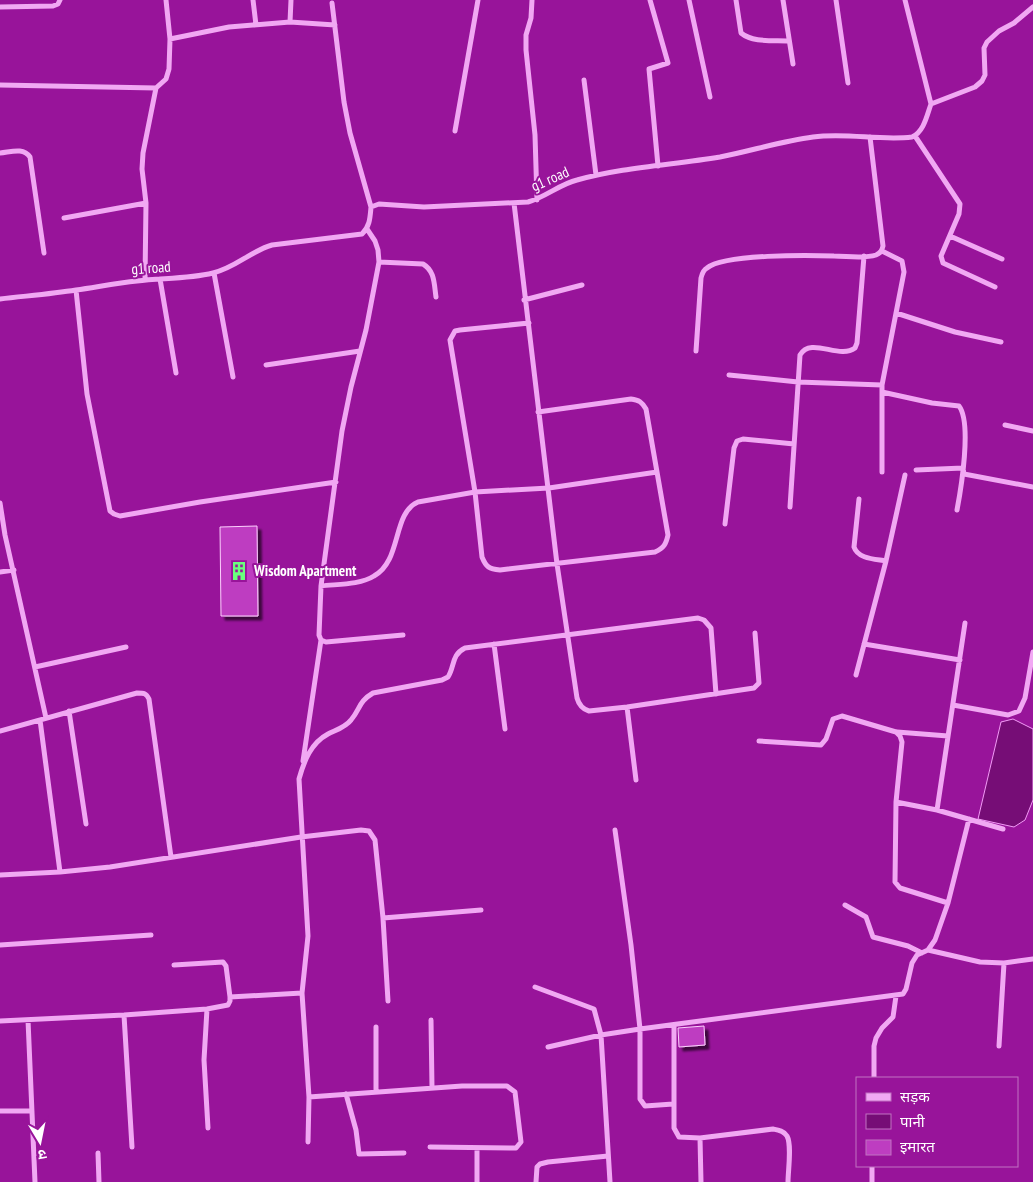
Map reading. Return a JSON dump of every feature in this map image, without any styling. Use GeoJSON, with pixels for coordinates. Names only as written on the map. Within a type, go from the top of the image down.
{"type":"FeatureCollection","features":[{"type":"Feature","properties":{"kind":"street"},"geometry":{"type":"LineString","coordinates":[[0,7],[53,6],[58,4],[60,0]]}},
{"type":"Feature","properties":{"kind":"street"},"geometry":{"type":"LineString","coordinates":[[145,280],[146,203],[142,169],[143,153],[156,88],[166,79],[169,69],[170,39],[166,0]]}},
{"type":"Feature","properties":{"kind":"street"},"geometry":{"type":"LineString","coordinates":[[253,0],[256,25]]}},
{"type":"Feature","properties":{"kind":"street"},"geometry":{"type":"LineString","coordinates":[[290,22],[291,0]]}},
{"type":"Feature","properties":{"kind":"street"},"geometry":{"type":"LineString","coordinates":[[455,131],[478,0]]}},
{"type":"Feature","properties":{"kind":"street"},"geometry":{"type":"LineString","coordinates":[[532,0],[531,18],[526,36],[526,50],[535,135],[536,200]]}},
{"type":"Feature","properties":{"kind":"street"},"geometry":{"type":"LineString","coordinates":[[650,0],[668,63],[649,68],[658,166]]}},
{"type":"Feature","properties":{"kind":"street"},"geometry":{"type":"LineString","coordinates":[[688,0],[710,97]]}},
{"type":"Feature","properties":{"kind":"street"},"geometry":{"type":"LineString","coordinates":[[736,0],[741,33],[751,38],[789,41]]}},
{"type":"Feature","properties":{"kind":"street"},"geometry":{"type":"LineString","coordinates":[[783,0],[792,64]]}},
{"type":"Feature","properties":{"kind":"street"},"geometry":{"type":"LineString","coordinates":[[836,0],[848,83]]}},
{"type":"Feature","properties":{"kind":"street"},"geometry":{"type":"LineString","coordinates":[[905,0],[931,104],[922,128],[916,136],[960,204],[960,214],[941,256],[943,263],[995,287]]}},
{"type":"Feature","properties":{"kind":"street"},"geometry":{"type":"LineString","coordinates":[[308,1142],[309,1097],[302,993],[308,936],[299,778],[321,640],[319,635],[321,586],[342,431],[366,330],[379,262],[375,241],[367,229],[370,221],[371,207],[350,133],[344,102],[332,2]]}},
{"type":"Feature","properties":{"kind":"street"},"geometry":{"type":"LineString","coordinates":[[931,104],[975,87],[982,81],[985,75],[984,48],[987,42],[998,31],[1014,23],[1033,7]]}},
{"type":"Feature","properties":{"kind":"street"},"geometry":{"type":"LineString","coordinates":[[170,39],[198,35],[229,27],[290,22],[335,25]]}},
{"type":"Feature","properties":{"kind":"street"},"geometry":{"type":"LineString","coordinates":[[584,80],[596,175]]}},
{"type":"Feature","properties":{"kind":"street"},"geometry":{"type":"LineString","coordinates":[[0,84],[156,88]]}},
{"type":"Feature","properties":{"kind":"street","name":"g1 road"},"geometry":{"type":"LineString","coordinates":[[371,207],[378,204],[424,207],[514,203],[536,200],[574,180],[596,175],[721,156],[810,137],[830,135],[908,138],[916,136]]}},
{"type":"Feature","properties":{"kind":"street"},"geometry":{"type":"LineString","coordinates":[[696,351],[701,278],[703,271],[708,267],[716,263],[732,260],[795,255],[864,256],[878,254],[882,250],[870,137]]}},
{"type":"Feature","properties":{"kind":"street"},"geometry":{"type":"LineString","coordinates":[[0,153],[20,150],[27,153],[30,157],[44,253]]}},
{"type":"Feature","properties":{"kind":"street"},"geometry":{"type":"LineString","coordinates":[[64,218],[146,203]]}},
{"type":"Feature","properties":{"kind":"street"},"geometry":{"type":"LineString","coordinates":[[514,203],[524,300],[529,323],[557,564],[579,704],[589,711],[754,688],[759,683],[755,633]]}},
{"type":"Feature","properties":{"kind":"street","name":"g1 road"},"geometry":{"type":"LineString","coordinates":[[0,299],[76,290],[107,284],[214,273],[235,264],[259,249],[362,234],[367,229]]}},
{"type":"Feature","properties":{"kind":"street"},"geometry":{"type":"LineString","coordinates":[[950,236],[1002,260]]}},
{"type":"Feature","properties":{"kind":"street"},"geometry":{"type":"LineString","coordinates":[[882,250],[902,261],[904,265],[882,385],[882,472]]}},
{"type":"Feature","properties":{"kind":"street"},"geometry":{"type":"LineString","coordinates":[[790,507],[800,355],[803,350],[813,347],[848,351],[857,344],[864,256]]}},
{"type":"Feature","properties":{"kind":"street"},"geometry":{"type":"LineString","coordinates":[[379,262],[423,264],[428,267],[432,274],[436,297]]}},
{"type":"Feature","properties":{"kind":"street"},"geometry":{"type":"LineString","coordinates":[[214,273],[233,377]]}},
{"type":"Feature","properties":{"kind":"street"},"geometry":{"type":"LineString","coordinates":[[160,279],[176,373]]}},
{"type":"Feature","properties":{"kind":"street"},"geometry":{"type":"LineString","coordinates":[[524,300],[582,285]]}},
{"type":"Feature","properties":{"kind":"street"},"geometry":{"type":"LineString","coordinates":[[76,290],[87,394],[110,511],[114,514],[120,516],[336,482]]}},
{"type":"Feature","properties":{"kind":"street"},"geometry":{"type":"LineString","coordinates":[[896,313],[955,332],[1000,342]]}},
{"type":"Feature","properties":{"kind":"street"},"geometry":{"type":"LineString","coordinates":[[529,323],[460,330],[455,332],[450,340],[475,492],[482,557],[485,566],[490,569],[500,570],[655,552],[662,549],[667,542],[668,535],[646,410],[639,400],[631,399],[538,412]]}},
{"type":"Feature","properties":{"kind":"street"},"geometry":{"type":"LineString","coordinates":[[266,365],[360,351]]}},
{"type":"Feature","properties":{"kind":"street"},"geometry":{"type":"LineString","coordinates":[[729,375],[798,382],[882,385]]}},
{"type":"Feature","properties":{"kind":"street"},"geometry":{"type":"LineString","coordinates":[[882,392],[932,403],[959,406],[963,412],[965,462],[957,510]]}},
{"type":"Feature","properties":{"kind":"street"},"geometry":{"type":"LineString","coordinates":[[1005,425],[1033,431]]}},
{"type":"Feature","properties":{"kind":"street"},"geometry":{"type":"LineString","coordinates":[[725,524],[734,448],[737,441],[743,439],[794,444]]}},
{"type":"Feature","properties":{"kind":"street"},"geometry":{"type":"LineString","coordinates":[[916,470],[963,468],[964,474]]}},
{"type":"Feature","properties":{"kind":"street"},"geometry":{"type":"LineString","coordinates":[[321,586],[365,580],[374,577],[384,569],[393,551],[406,511],[411,505],[418,502],[475,492],[549,488],[657,472]]}},
{"type":"Feature","properties":{"kind":"street"},"geometry":{"type":"LineString","coordinates":[[964,474],[1033,487]]}},
{"type":"Feature","properties":{"kind":"street"},"geometry":{"type":"LineString","coordinates":[[856,675],[906,475]]}},
{"type":"Feature","properties":{"kind":"street"},"geometry":{"type":"LineString","coordinates":[[859,499],[855,552],[859,555],[886,561]]}},
{"type":"Feature","properties":{"kind":"street"},"geometry":{"type":"LineString","coordinates":[[0,503],[5,535],[46,718]]}},
{"type":"Feature","properties":{"kind":"street"},"geometry":{"type":"LineString","coordinates":[[0,572],[14,570]]}},
{"type":"Feature","properties":{"kind":"street"},"geometry":{"type":"LineString","coordinates":[[302,766],[311,748],[326,735],[343,727],[352,720],[364,699],[374,693],[442,680],[448,677],[454,658],[459,651],[465,648],[698,618],[704,620],[712,628],[716,694]]}},
{"type":"Feature","properties":{"kind":"street"},"geometry":{"type":"LineString","coordinates":[[937,810],[965,623]]}},
{"type":"Feature","properties":{"kind":"street"},"geometry":{"type":"LineString","coordinates":[[321,640],[326,642],[403,635]]}},
{"type":"Feature","properties":{"kind":"street"},"geometry":{"type":"LineString","coordinates":[[494,644],[505,729]]}},
{"type":"Feature","properties":{"kind":"street"},"geometry":{"type":"LineString","coordinates":[[864,644],[960,660]]}},
{"type":"Feature","properties":{"kind":"street"},"geometry":{"type":"LineString","coordinates":[[35,667],[126,647]]}},
{"type":"Feature","properties":{"kind":"street"},"geometry":{"type":"LineString","coordinates":[[953,705],[1008,715],[1019,710],[1025,698],[1033,652]]}},
{"type":"Feature","properties":{"kind":"street"},"geometry":{"type":"LineString","coordinates":[[0,731],[144,692],[149,699],[171,857]]}},
{"type":"Feature","properties":{"kind":"street"},"geometry":{"type":"LineString","coordinates":[[1025,698],[1033,700]]}},
{"type":"Feature","properties":{"kind":"street"},"geometry":{"type":"LineString","coordinates":[[627,707],[636,780]]}},
{"type":"Feature","properties":{"kind":"street"},"geometry":{"type":"LineString","coordinates":[[69,711],[86,824]]}},
{"type":"Feature","properties":{"kind":"street"},"geometry":{"type":"LineString","coordinates":[[759,740],[821,745],[826,739],[833,719],[842,716],[896,732],[948,736]]}},
{"type":"Feature","properties":{"kind":"street"},"geometry":{"type":"LineString","coordinates":[[40,720],[60,872]]}},
{"type":"Feature","properties":{"kind":"street"},"geometry":{"type":"LineString","coordinates":[[896,732],[902,742],[896,802],[895,882],[900,888],[948,903]]}},
{"type":"Feature","properties":{"kind":"street"},"geometry":{"type":"LineString","coordinates":[[896,802],[937,810],[1003,829]]}},
{"type":"Feature","properties":{"kind":"street"},"geometry":{"type":"LineString","coordinates":[[548,1047],[601,1035],[640,1029],[896,996],[904,993],[912,963],[917,955],[928,950],[935,940],[948,903],[969,819]]}},
{"type":"Feature","properties":{"kind":"street"},"geometry":{"type":"LineString","coordinates":[[0,875],[110,868],[301,837],[361,830],[369,831],[375,840],[383,918],[388,1001]]}},
{"type":"Feature","properties":{"kind":"street"},"geometry":{"type":"LineString","coordinates":[[615,830],[631,944],[640,1029],[640,1099],[645,1106],[673,1104]]}},
{"type":"Feature","properties":{"kind":"street"},"geometry":{"type":"LineString","coordinates":[[845,905],[866,916],[873,937],[908,946],[922,953]]}},
{"type":"Feature","properties":{"kind":"street"},"geometry":{"type":"LineString","coordinates":[[383,918],[481,910]]}},
{"type":"Feature","properties":{"kind":"street"},"geometry":{"type":"LineString","coordinates":[[0,945],[151,935]]}},
{"type":"Feature","properties":{"kind":"street"},"geometry":{"type":"LineString","coordinates":[[928,950],[980,962],[1004,963],[1033,959]]}},
{"type":"Feature","properties":{"kind":"street"},"geometry":{"type":"LineString","coordinates":[[0,1021],[124,1015],[207,1009],[228,1005],[230,997],[226,966],[223,962],[174,965]]}},
{"type":"Feature","properties":{"kind":"street"},"geometry":{"type":"LineString","coordinates":[[999,1046],[1004,963]]}},
{"type":"Feature","properties":{"kind":"street"},"geometry":{"type":"LineString","coordinates":[[535,987],[594,1009],[601,1035],[610,1182]]}},
{"type":"Feature","properties":{"kind":"street"},"geometry":{"type":"LineString","coordinates":[[230,997],[302,993]]}},
{"type":"Feature","properties":{"kind":"street"},"geometry":{"type":"LineString","coordinates":[[874,1077],[874,1046],[876,1038],[882,1028],[893,1017],[896,996]]}},
{"type":"Feature","properties":{"kind":"street"},"geometry":{"type":"LineString","coordinates":[[207,1009],[204,1060],[208,1128]]}},
{"type":"Feature","properties":{"kind":"street"},"geometry":{"type":"LineString","coordinates":[[124,1015],[132,1147]]}},
{"type":"Feature","properties":{"kind":"street"},"geometry":{"type":"LineString","coordinates":[[28,1020],[34,1182]]}},
{"type":"Feature","properties":{"kind":"street"},"geometry":{"type":"LineString","coordinates":[[431,1020],[432,1088]]}},
{"type":"Feature","properties":{"kind":"street"},"geometry":{"type":"LineString","coordinates":[[674,1025],[673,1104],[676,1134],[683,1139],[773,1128],[782,1131],[787,1136],[789,1144],[788,1182]]}},
{"type":"Feature","properties":{"kind":"street"},"geometry":{"type":"LineString","coordinates":[[376,1027],[376,1092]]}},
{"type":"Feature","properties":{"kind":"street"},"geometry":{"type":"LineString","coordinates":[[309,1097],[432,1088],[507,1086],[515,1092],[520,1146],[512,1149],[430,1147]]}},
{"type":"Feature","properties":{"kind":"street"},"geometry":{"type":"LineString","coordinates":[[346,1094],[356,1130],[359,1154],[404,1153]]}},
{"type":"Feature","properties":{"kind":"street"},"geometry":{"type":"LineString","coordinates":[[0,1111],[32,1111]]}},
{"type":"Feature","properties":{"kind":"street"},"geometry":{"type":"LineString","coordinates":[[700,1138],[701,1182]]}},
{"type":"Feature","properties":{"kind":"street"},"geometry":{"type":"LineString","coordinates":[[477,1148],[477,1182]]}},
{"type":"Feature","properties":{"kind":"street"},"geometry":{"type":"LineString","coordinates":[[98,1153],[99,1182]]}},
{"type":"Feature","properties":{"kind":"street"},"geometry":{"type":"LineString","coordinates":[[536,1182],[537,1167],[540,1164],[608,1156]]}},
{"type":"Feature","properties":{"kind":"street"},"geometry":{"type":"LineString","coordinates":[[872,1167],[872,1182]]}},
{"type":"Feature","properties":{"kind":"water"},"geometry":{"type":"Polygon","coordinates":[[[1013,719],[1033,729],[1033,800],[1025,820],[1014,827],[978,819],[1001,722],[1013,719]]]}},
{"type":"Feature","properties":{"kind":"building","name":"Wisdom Apartment"},"geometry":{"type":"Polygon","coordinates":[[[257,526],[258,616],[221,616],[220,527],[257,526]]]}},
{"type":"Feature","properties":{"kind":"building"},"geometry":{"type":"Polygon","coordinates":[[[704,1026],[705,1045],[679,1047],[678,1028],[704,1026]]]}},
{"type":"Feature","properties":{"kind":"place","name":"Wisdom Apartment"},"geometry":{"type":"Point","coordinates":[239,571]}}]}
